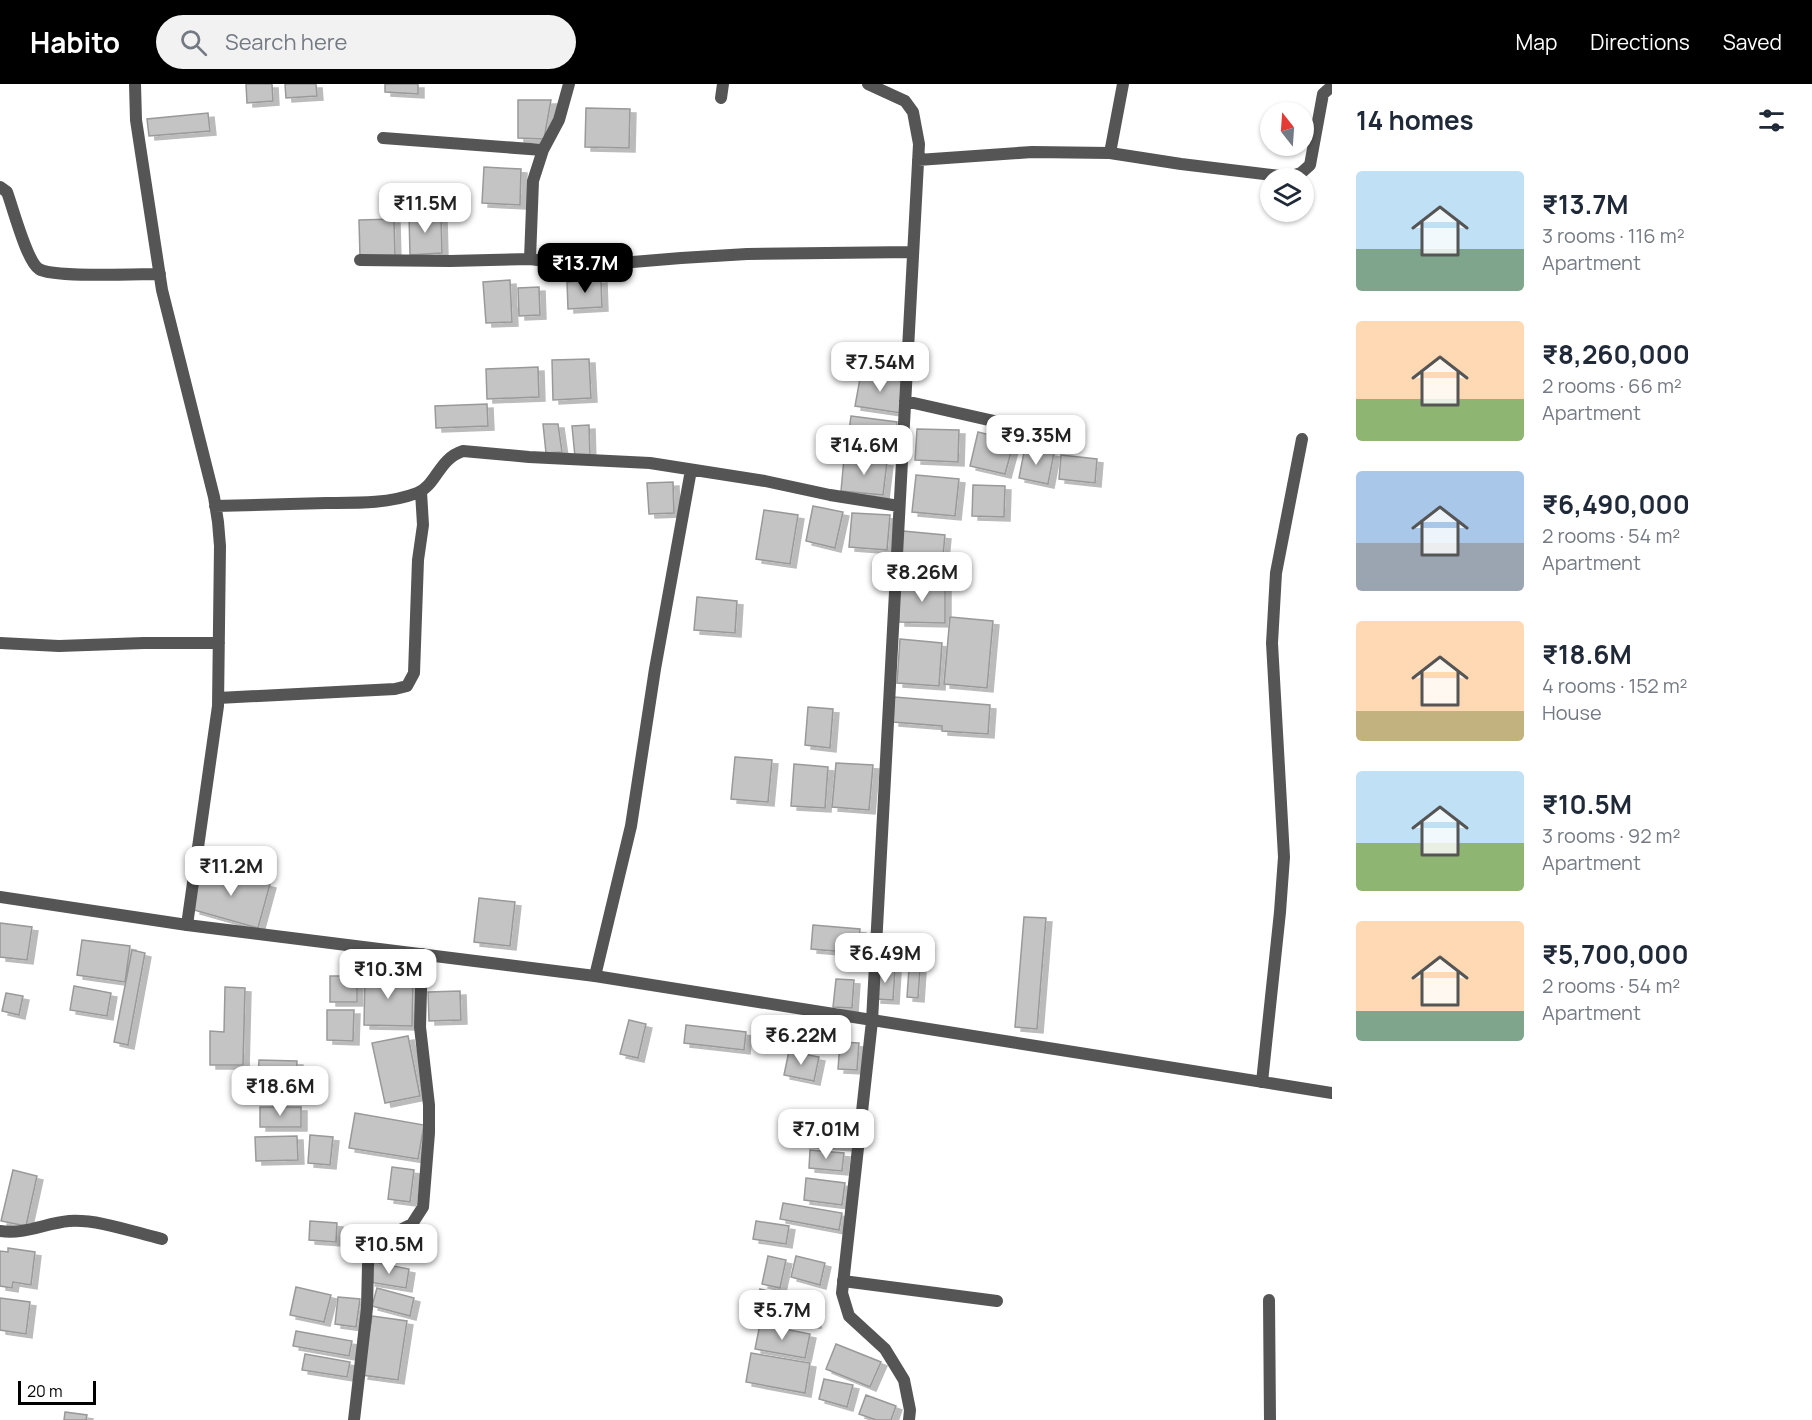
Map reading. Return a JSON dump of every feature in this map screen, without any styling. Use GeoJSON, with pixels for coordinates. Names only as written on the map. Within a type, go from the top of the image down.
{"type":"FeatureCollection","features":[{"type":"Feature","properties":{"kind":"street"},"geometry":{"type":"LineString","coordinates":[[135,84],[136,120],[160,274],[215,506],[220,546],[218,698],[186,925]]}},
{"type":"Feature","properties":{"kind":"street"},"geometry":{"type":"LineString","coordinates":[[530,259],[533,181],[543,150],[559,120],[569,84]]}},
{"type":"Feature","properties":{"kind":"street"},"geometry":{"type":"LineString","coordinates":[[721,98],[723,84]]}},
{"type":"Feature","properties":{"kind":"street"},"geometry":{"type":"LineString","coordinates":[[868,84],[905,101],[913,112],[919,144],[872,1021],[842,1293],[849,1316],[885,1349],[904,1380],[910,1410],[909,1420]]}},
{"type":"Feature","properties":{"kind":"street"},"geometry":{"type":"LineString","coordinates":[[1110,153],[1123,84]]}},
{"type":"Feature","properties":{"kind":"street"},"geometry":{"type":"LineString","coordinates":[[918,160],[1032,152],[1110,153],[1288,177],[1301,173],[1310,165],[1323,94],[1332,86]]}},
{"type":"Feature","properties":{"kind":"street"},"geometry":{"type":"LineString","coordinates":[[382,138],[543,150]]}},
{"type":"Feature","properties":{"kind":"street"},"geometry":{"type":"LineString","coordinates":[[0,187],[7,192],[30,260],[39,270],[56,274],[160,274]]}},
{"type":"Feature","properties":{"kind":"street"},"geometry":{"type":"LineString","coordinates":[[360,260],[530,259],[584,266],[747,254],[913,252]]}},
{"type":"Feature","properties":{"kind":"street"},"geometry":{"type":"LineString","coordinates":[[905,401],[1060,436]]}},
{"type":"Feature","properties":{"kind":"street"},"geometry":{"type":"LineString","coordinates":[[1262,1082],[1284,857],[1272,643],[1276,573],[1302,439]]}},
{"type":"Feature","properties":{"kind":"street"},"geometry":{"type":"LineString","coordinates":[[215,506],[375,502],[405,497],[421,492],[441,466],[454,454],[463,451],[650,463],[765,481],[830,495],[899,506]]}},
{"type":"Feature","properties":{"kind":"street"},"geometry":{"type":"LineString","coordinates":[[595,976],[631,826],[655,669],[691,470]]}},
{"type":"Feature","properties":{"kind":"street"},"geometry":{"type":"LineString","coordinates":[[218,698],[395,689],[407,686],[414,673],[418,560],[423,525],[421,492]]}},
{"type":"Feature","properties":{"kind":"street"},"geometry":{"type":"LineString","coordinates":[[0,643],[59,646],[219,643]]}},
{"type":"Feature","properties":{"kind":"street"},"geometry":{"type":"LineString","coordinates":[[0,897],[186,925],[595,976],[1332,1093]]}},
{"type":"Feature","properties":{"kind":"street"},"geometry":{"type":"LineString","coordinates":[[354,1420],[367,1308],[370,1252],[378,1241],[412,1224],[423,1207],[429,1105],[420,1027],[422,954]]}},
{"type":"Feature","properties":{"kind":"street"},"geometry":{"type":"LineString","coordinates":[[0,1232],[10,1233],[36,1229],[70,1221],[89,1221],[162,1239]]}},
{"type":"Feature","properties":{"kind":"street"},"geometry":{"type":"LineString","coordinates":[[843,1281],[997,1301]]}},
{"type":"Feature","properties":{"kind":"street"},"geometry":{"type":"LineString","coordinates":[[1269,1300],[1270,1420]]}},
{"type":"Feature","properties":{"kind":"building"},"geometry":{"type":"Polygon","coordinates":[[[246,84],[272,84],[273,101],[247,103],[246,84]]]}},
{"type":"Feature","properties":{"kind":"building"},"geometry":{"type":"Polygon","coordinates":[[[285,84],[316,84],[317,96],[286,98],[285,84]]]}},
{"type":"Feature","properties":{"kind":"building"},"geometry":{"type":"Polygon","coordinates":[[[385,84],[418,84],[418,94],[385,92],[385,84]]]}},
{"type":"Feature","properties":{"kind":"building"},"geometry":{"type":"Polygon","coordinates":[[[518,100],[551,100],[544,139],[518,138],[518,100]]]}},
{"type":"Feature","properties":{"kind":"building"},"geometry":{"type":"Polygon","coordinates":[[[586,108],[630,109],[629,148],[585,147],[586,108]]]}},
{"type":"Feature","properties":{"kind":"building"},"geometry":{"type":"Polygon","coordinates":[[[208,113],[210,131],[149,136],[147,119],[208,113]]]}},
{"type":"Feature","properties":{"kind":"building"},"geometry":{"type":"Polygon","coordinates":[[[484,167],[521,169],[520,205],[482,203],[484,167]]]}},
{"type":"Feature","properties":{"kind":"building"},"geometry":{"type":"Polygon","coordinates":[[[441,214],[442,253],[410,255],[409,215],[441,214]]]}},
{"type":"Feature","properties":{"kind":"building"},"geometry":{"type":"Polygon","coordinates":[[[394,219],[395,256],[360,257],[359,220],[394,219]]]}},
{"type":"Feature","properties":{"kind":"building"},"geometry":{"type":"Polygon","coordinates":[[[601,279],[602,307],[568,309],[567,282],[601,279]]]}},
{"type":"Feature","properties":{"kind":"building"},"geometry":{"type":"Polygon","coordinates":[[[510,280],[512,322],[486,323],[483,282],[510,280]]]}},
{"type":"Feature","properties":{"kind":"building"},"geometry":{"type":"Polygon","coordinates":[[[539,287],[540,315],[519,316],[518,288],[539,287]]]}},
{"type":"Feature","properties":{"kind":"building"},"geometry":{"type":"Polygon","coordinates":[[[589,359],[591,398],[553,400],[552,360],[589,359]]]}},
{"type":"Feature","properties":{"kind":"building"},"geometry":{"type":"Polygon","coordinates":[[[538,367],[539,397],[487,399],[486,369],[538,367]]]}},
{"type":"Feature","properties":{"kind":"building"},"geometry":{"type":"Polygon","coordinates":[[[861,373],[903,381],[901,413],[855,406],[861,373]]]}},
{"type":"Feature","properties":{"kind":"building"},"geometry":{"type":"Polygon","coordinates":[[[487,404],[488,426],[436,428],[435,406],[487,404]]]}},
{"type":"Feature","properties":{"kind":"building"},"geometry":{"type":"Polygon","coordinates":[[[851,416],[897,422],[894,451],[847,446],[851,416]]]}},
{"type":"Feature","properties":{"kind":"building"},"geometry":{"type":"Polygon","coordinates":[[[543,424],[558,424],[562,452],[546,453],[543,424]]]}},
{"type":"Feature","properties":{"kind":"building"},"geometry":{"type":"Polygon","coordinates":[[[589,425],[590,457],[575,457],[572,426],[589,425]]]}},
{"type":"Feature","properties":{"kind":"building"},"geometry":{"type":"Polygon","coordinates":[[[917,429],[959,430],[958,462],[915,460],[917,429]]]}},
{"type":"Feature","properties":{"kind":"building"},"geometry":{"type":"Polygon","coordinates":[[[978,432],[1014,441],[1005,474],[970,466],[978,432]]]}},
{"type":"Feature","properties":{"kind":"building"},"geometry":{"type":"Polygon","coordinates":[[[1025,447],[1054,453],[1048,484],[1019,478],[1025,447]]]}},
{"type":"Feature","properties":{"kind":"building"},"geometry":{"type":"Polygon","coordinates":[[[1061,455],[1097,459],[1095,483],[1059,479],[1061,455]]]}},
{"type":"Feature","properties":{"kind":"building"},"geometry":{"type":"Polygon","coordinates":[[[844,458],[887,462],[883,495],[841,491],[844,458]]]}},
{"type":"Feature","properties":{"kind":"building"},"geometry":{"type":"Polygon","coordinates":[[[916,475],[959,479],[955,516],[912,512],[916,475]]]}},
{"type":"Feature","properties":{"kind":"building"},"geometry":{"type":"Polygon","coordinates":[[[673,482],[674,513],[649,514],[647,483],[673,482]]]}},
{"type":"Feature","properties":{"kind":"building"},"geometry":{"type":"Polygon","coordinates":[[[973,485],[1005,486],[1004,517],[972,516],[973,485]]]}},
{"type":"Feature","properties":{"kind":"building"},"geometry":{"type":"Polygon","coordinates":[[[813,506],[843,512],[835,548],[806,541],[813,506]]]}},
{"type":"Feature","properties":{"kind":"building"},"geometry":{"type":"Polygon","coordinates":[[[764,510],[798,515],[790,564],[756,559],[764,510]]]}},
{"type":"Feature","properties":{"kind":"building"},"geometry":{"type":"Polygon","coordinates":[[[852,513],[890,515],[887,550],[849,547],[852,513]]]}},
{"type":"Feature","properties":{"kind":"building"},"geometry":{"type":"Polygon","coordinates":[[[903,531],[945,535],[941,576],[899,573],[903,531]]]}},
{"type":"Feature","properties":{"kind":"building"},"geometry":{"type":"Polygon","coordinates":[[[899,584],[945,584],[945,623],[899,622],[899,584]]]}},
{"type":"Feature","properties":{"kind":"building"},"geometry":{"type":"Polygon","coordinates":[[[697,597],[737,601],[735,633],[694,630],[697,597]]]}},
{"type":"Feature","properties":{"kind":"building"},"geometry":{"type":"Polygon","coordinates":[[[950,617],[993,621],[987,688],[944,684],[950,617]]]}},
{"type":"Feature","properties":{"kind":"building"},"geometry":{"type":"Polygon","coordinates":[[[900,639],[942,643],[939,686],[897,683],[900,639]]]}},
{"type":"Feature","properties":{"kind":"building"},"geometry":{"type":"Polygon","coordinates":[[[894,697],[990,705],[988,734],[942,731],[942,726],[893,722],[894,697]]]}},
{"type":"Feature","properties":{"kind":"building"},"geometry":{"type":"Polygon","coordinates":[[[808,707],[833,709],[830,748],[805,745],[808,707]]]}},
{"type":"Feature","properties":{"kind":"building"},"geometry":{"type":"Polygon","coordinates":[[[735,757],[772,760],[768,802],[731,799],[735,757]]]}},
{"type":"Feature","properties":{"kind":"building"},"geometry":{"type":"Polygon","coordinates":[[[836,763],[873,765],[869,810],[832,807],[836,763]]]}},
{"type":"Feature","properties":{"kind":"building"},"geometry":{"type":"Polygon","coordinates":[[[794,764],[828,767],[825,808],[791,806],[794,764]]]}},
{"type":"Feature","properties":{"kind":"building"},"geometry":{"type":"Polygon","coordinates":[[[199,866],[270,884],[258,928],[194,910],[199,866]]]}},
{"type":"Feature","properties":{"kind":"building"},"geometry":{"type":"Polygon","coordinates":[[[479,898],[515,902],[510,946],[474,942],[479,898]]]}},
{"type":"Feature","properties":{"kind":"building"},"geometry":{"type":"Polygon","coordinates":[[[1024,917],[1046,918],[1037,1029],[1015,1027],[1024,917]]]}},
{"type":"Feature","properties":{"kind":"building"},"geometry":{"type":"Polygon","coordinates":[[[0,923],[32,927],[27,960],[0,957],[0,923]]]}},
{"type":"Feature","properties":{"kind":"building"},"geometry":{"type":"Polygon","coordinates":[[[813,925],[860,929],[858,953],[811,949],[813,925]]]}},
{"type":"Feature","properties":{"kind":"building"},"geometry":{"type":"Polygon","coordinates":[[[82,940],[130,946],[125,982],[77,975],[82,940]]]}},
{"type":"Feature","properties":{"kind":"building"},"geometry":{"type":"Polygon","coordinates":[[[132,950],[145,953],[128,1045],[114,1042],[132,950]]]}},
{"type":"Feature","properties":{"kind":"building"},"geometry":{"type":"Polygon","coordinates":[[[877,967],[895,969],[893,1000],[875,999],[877,967]]]}},
{"type":"Feature","properties":{"kind":"building"},"geometry":{"type":"Polygon","coordinates":[[[909,968],[920,969],[918,998],[907,997],[909,968]]]}},
{"type":"Feature","properties":{"kind":"building"},"geometry":{"type":"Polygon","coordinates":[[[365,975],[413,976],[412,1026],[364,1025],[365,975]]]}},
{"type":"Feature","properties":{"kind":"building"},"geometry":{"type":"Polygon","coordinates":[[[330,976],[357,976],[357,1002],[330,1002],[330,976]]]}},
{"type":"Feature","properties":{"kind":"building"},"geometry":{"type":"Polygon","coordinates":[[[836,979],[854,980],[852,1008],[833,1007],[836,979]]]}},
{"type":"Feature","properties":{"kind":"building"},"geometry":{"type":"Polygon","coordinates":[[[74,986],[111,993],[107,1016],[70,1010],[74,986]]]}},
{"type":"Feature","properties":{"kind":"building"},"geometry":{"type":"Polygon","coordinates":[[[225,987],[245,988],[243,1065],[210,1065],[210,1031],[224,1032],[225,987]]]}},
{"type":"Feature","properties":{"kind":"building"},"geometry":{"type":"Polygon","coordinates":[[[460,991],[461,1020],[429,1021],[428,992],[460,991]]]}},
{"type":"Feature","properties":{"kind":"building"},"geometry":{"type":"Polygon","coordinates":[[[6,993],[23,996],[19,1015],[2,1011],[6,993]]]}},
{"type":"Feature","properties":{"kind":"building"},"geometry":{"type":"Polygon","coordinates":[[[327,1010],[354,1010],[353,1041],[327,1040],[327,1010]]]}},
{"type":"Feature","properties":{"kind":"building"},"geometry":{"type":"Polygon","coordinates":[[[629,1020],[646,1024],[638,1058],[620,1054],[629,1020]]]}},
{"type":"Feature","properties":{"kind":"building"},"geometry":{"type":"Polygon","coordinates":[[[686,1025],[746,1032],[744,1050],[684,1043],[686,1025]]]}},
{"type":"Feature","properties":{"kind":"building"},"geometry":{"type":"Polygon","coordinates":[[[408,1036],[420,1096],[385,1103],[372,1043],[408,1036]]]}},
{"type":"Feature","properties":{"kind":"building"},"geometry":{"type":"Polygon","coordinates":[[[840,1042],[859,1043],[857,1070],[838,1069],[840,1042]]]}},
{"type":"Feature","properties":{"kind":"building"},"geometry":{"type":"Polygon","coordinates":[[[789,1051],[819,1057],[814,1081],[784,1075],[789,1051]]]}},
{"type":"Feature","properties":{"kind":"building"},"geometry":{"type":"Polygon","coordinates":[[[259,1060],[297,1061],[295,1098],[257,1097],[259,1060]]]}},
{"type":"Feature","properties":{"kind":"building"},"geometry":{"type":"Polygon","coordinates":[[[260,1107],[301,1107],[301,1127],[260,1127],[260,1107]]]}},
{"type":"Feature","properties":{"kind":"building"},"geometry":{"type":"Polygon","coordinates":[[[355,1113],[424,1125],[418,1159],[349,1148],[355,1113]]]}},
{"type":"Feature","properties":{"kind":"building"},"geometry":{"type":"Polygon","coordinates":[[[800,1124],[849,1128],[847,1147],[798,1143],[800,1124]]]}},
{"type":"Feature","properties":{"kind":"building"},"geometry":{"type":"Polygon","coordinates":[[[310,1135],[333,1137],[330,1165],[308,1163],[310,1135]]]}},
{"type":"Feature","properties":{"kind":"building"},"geometry":{"type":"Polygon","coordinates":[[[297,1136],[298,1160],[256,1161],[255,1137],[297,1136]]]}},
{"type":"Feature","properties":{"kind":"building"},"geometry":{"type":"Polygon","coordinates":[[[810,1150],[844,1153],[842,1171],[809,1168],[810,1150]]]}},
{"type":"Feature","properties":{"kind":"building"},"geometry":{"type":"Polygon","coordinates":[[[392,1167],[414,1170],[410,1202],[388,1199],[392,1167]]]}},
{"type":"Feature","properties":{"kind":"building"},"geometry":{"type":"Polygon","coordinates":[[[13,1170],[37,1176],[26,1226],[1,1221],[13,1170]]]}},
{"type":"Feature","properties":{"kind":"building"},"geometry":{"type":"Polygon","coordinates":[[[806,1178],[845,1183],[842,1205],[804,1200],[806,1178]]]}},
{"type":"Feature","properties":{"kind":"building"},"geometry":{"type":"Polygon","coordinates":[[[783,1203],[842,1213],[839,1230],[780,1219],[783,1203]]]}},
{"type":"Feature","properties":{"kind":"building"},"geometry":{"type":"Polygon","coordinates":[[[310,1221],[337,1223],[336,1242],[309,1240],[310,1221]]]}},
{"type":"Feature","properties":{"kind":"building"},"geometry":{"type":"Polygon","coordinates":[[[756,1221],[789,1226],[786,1244],[753,1239],[756,1221]]]}},
{"type":"Feature","properties":{"kind":"building"},"geometry":{"type":"Polygon","coordinates":[[[8,1248],[35,1252],[31,1285],[13,1282],[12,1288],[0,1286],[0,1251],[8,1252],[8,1248]]]}},
{"type":"Feature","properties":{"kind":"building"},"geometry":{"type":"Polygon","coordinates":[[[768,1256],[786,1260],[780,1288],[762,1284],[768,1256]]]}},
{"type":"Feature","properties":{"kind":"building"},"geometry":{"type":"Polygon","coordinates":[[[796,1256],[825,1263],[820,1285],[791,1277],[796,1256]]]}},
{"type":"Feature","properties":{"kind":"building"},"geometry":{"type":"Polygon","coordinates":[[[373,1262],[409,1269],[406,1288],[369,1282],[373,1262]]]}},
{"type":"Feature","properties":{"kind":"building"},"geometry":{"type":"Polygon","coordinates":[[[296,1287],[331,1295],[324,1322],[290,1315],[296,1287]]]}},
{"type":"Feature","properties":{"kind":"building"},"geometry":{"type":"Polygon","coordinates":[[[377,1288],[414,1298],[410,1316],[372,1306],[377,1288]]]}},
{"type":"Feature","properties":{"kind":"building"},"geometry":{"type":"Polygon","coordinates":[[[760,1289],[777,1293],[773,1312],[756,1309],[760,1289]]]}},
{"type":"Feature","properties":{"kind":"building"},"geometry":{"type":"Polygon","coordinates":[[[338,1297],[360,1299],[356,1327],[335,1324],[338,1297]]]}},
{"type":"Feature","properties":{"kind":"building"},"geometry":{"type":"Polygon","coordinates":[[[0,1298],[30,1302],[26,1334],[0,1330],[0,1298]]]}},
{"type":"Feature","properties":{"kind":"building"},"geometry":{"type":"Polygon","coordinates":[[[784,1302],[815,1303],[815,1324],[784,1324],[784,1302]]]}},
{"type":"Feature","properties":{"kind":"building"},"geometry":{"type":"Polygon","coordinates":[[[372,1316],[407,1321],[398,1380],[362,1375],[372,1316]]]}},
{"type":"Feature","properties":{"kind":"building"},"geometry":{"type":"Polygon","coordinates":[[[760,1324],[810,1334],[805,1358],[755,1349],[760,1324]]]}},
{"type":"Feature","properties":{"kind":"building"},"geometry":{"type":"Polygon","coordinates":[[[296,1331],[352,1341],[349,1356],[293,1346],[296,1331]]]}},
{"type":"Feature","properties":{"kind":"building"},"geometry":{"type":"Polygon","coordinates":[[[836,1344],[881,1362],[870,1387],[826,1369],[836,1344]]]}},
{"type":"Feature","properties":{"kind":"building"},"geometry":{"type":"Polygon","coordinates":[[[751,1353],[810,1363],[805,1393],[746,1382],[751,1353]]]}},
{"type":"Feature","properties":{"kind":"building"},"geometry":{"type":"Polygon","coordinates":[[[305,1354],[350,1362],[347,1377],[302,1370],[305,1354]]]}},
{"type":"Feature","properties":{"kind":"building"},"geometry":{"type":"Polygon","coordinates":[[[824,1379],[853,1385],[847,1407],[819,1399],[824,1379]]]}},
{"type":"Feature","properties":{"kind":"building"},"geometry":{"type":"Polygon","coordinates":[[[866,1395],[896,1406],[891,1420],[876,1420],[859,1414],[866,1395]]]}},
{"type":"Feature","properties":{"kind":"building"},"geometry":{"type":"Polygon","coordinates":[[[65,1412],[87,1415],[86,1420],[64,1420],[65,1412]]]}}]}
